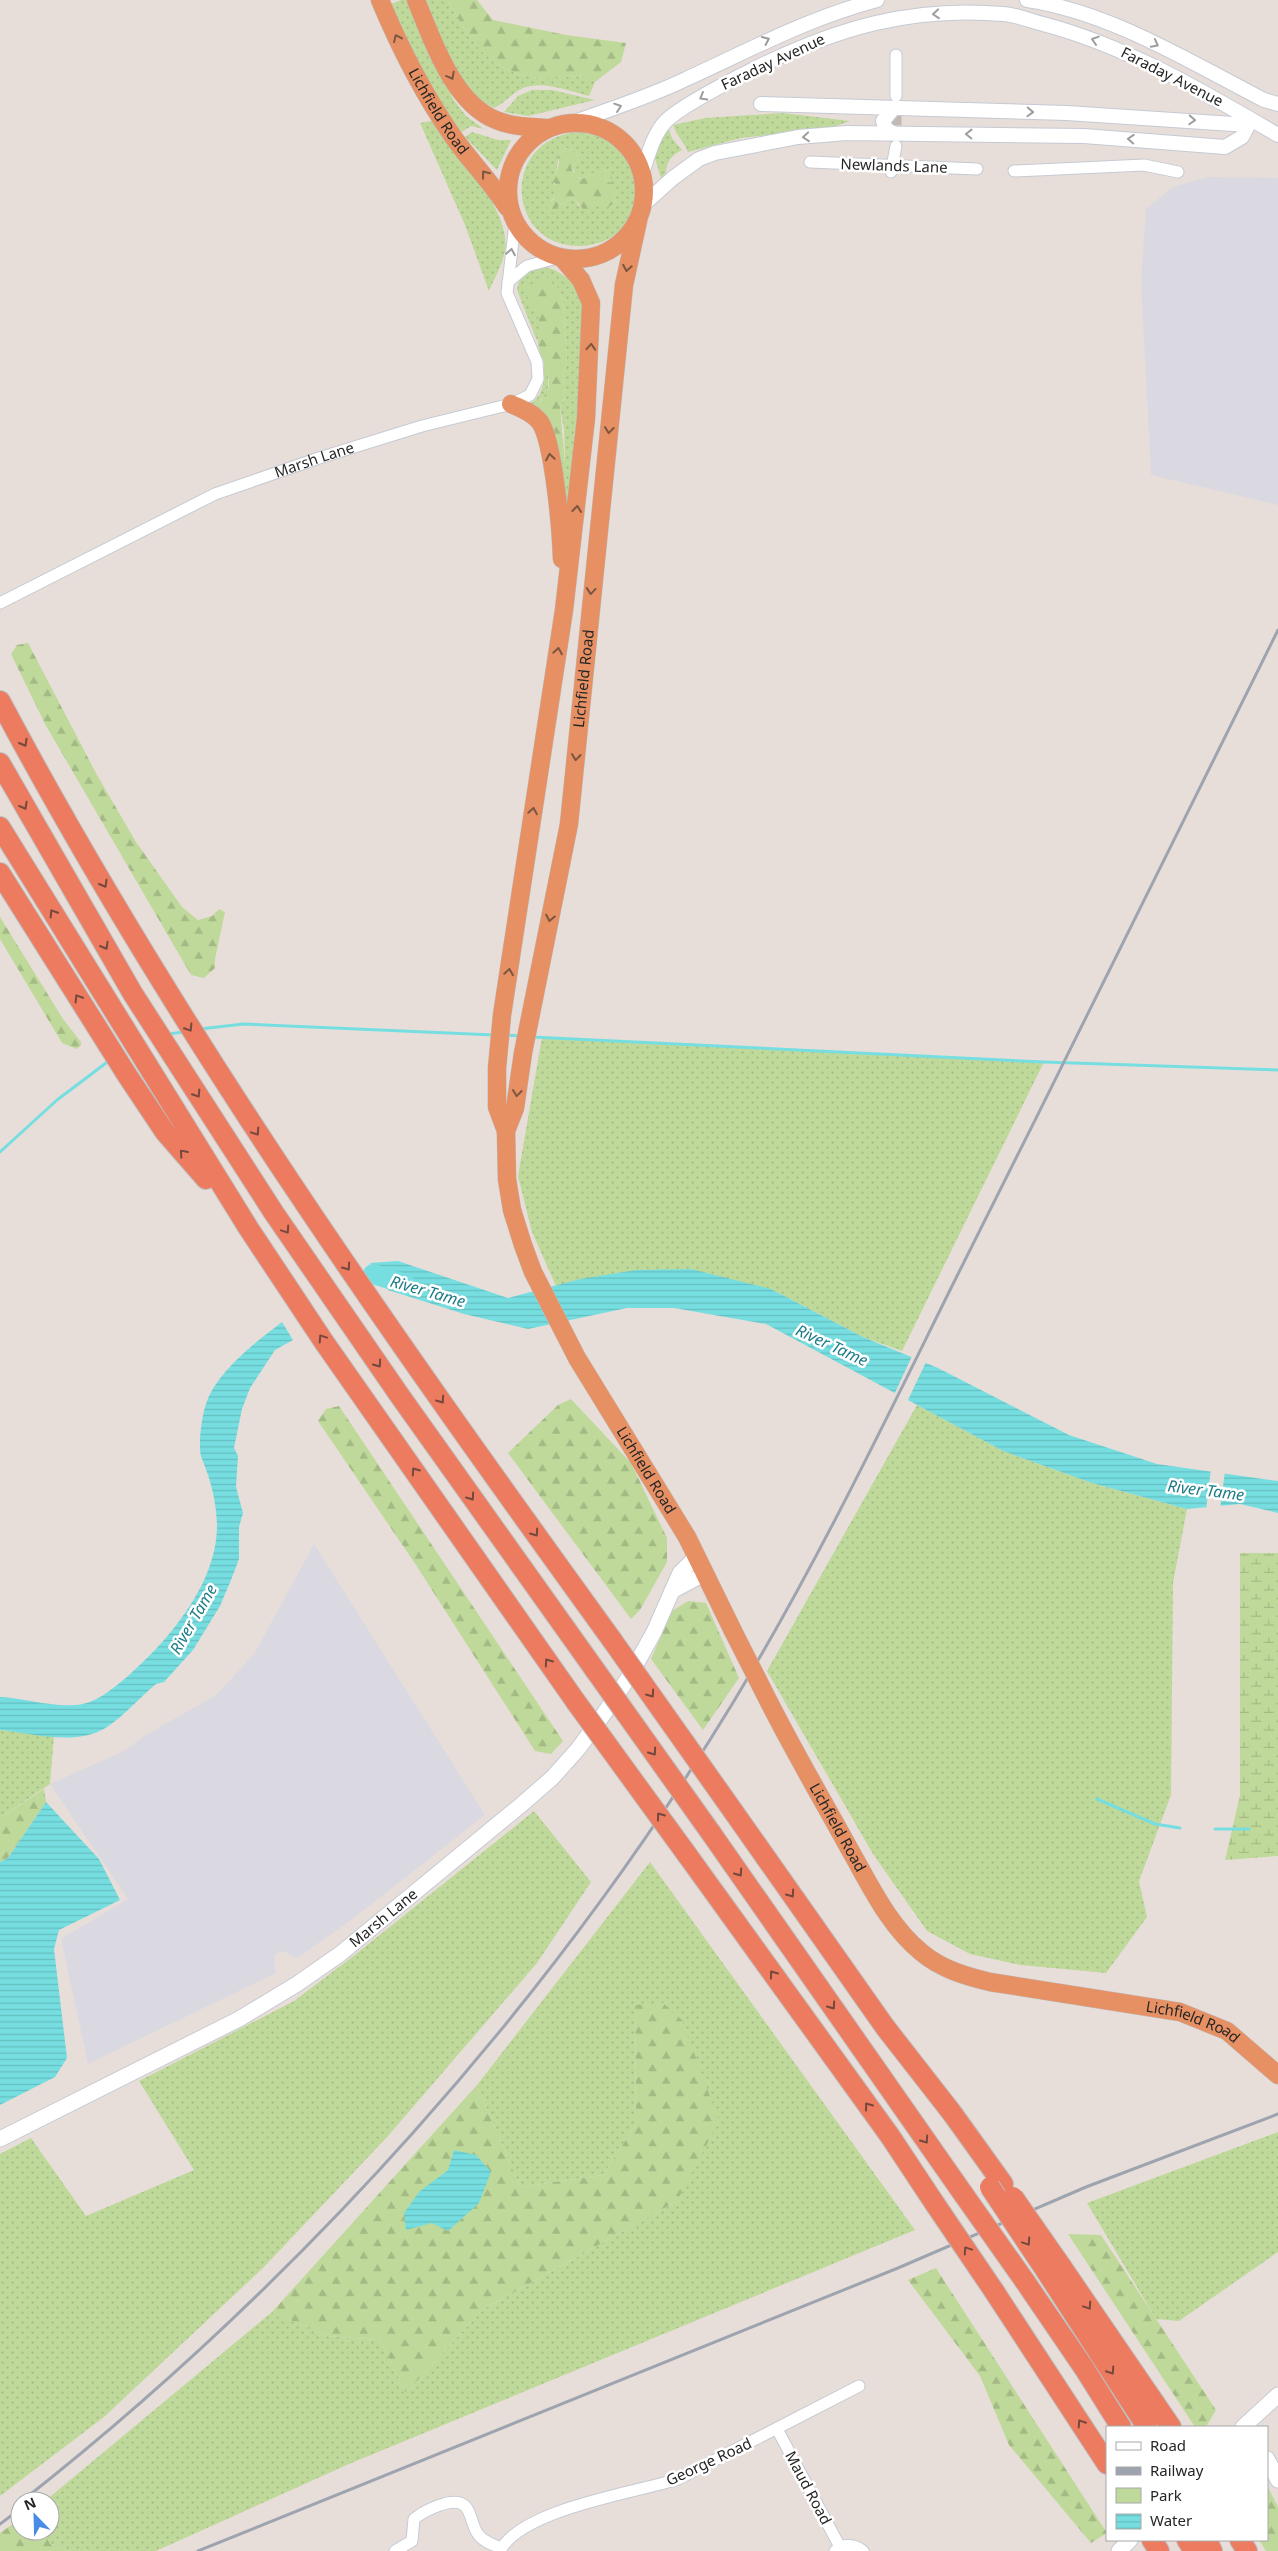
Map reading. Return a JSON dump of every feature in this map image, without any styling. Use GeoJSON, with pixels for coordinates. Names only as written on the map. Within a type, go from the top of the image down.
{"type":"FeatureCollection","features":[{"type":"Feature","properties":{"kind":"highway","name":"Lichfield Road"},"geometry":{"type":"LineString","coordinates":[[380,0],[418,81],[436,111],[456,140],[490,181],[513,219]]}},
{"type":"Feature","properties":{"kind":"highway","name":"Lichfield Road"},"geometry":{"type":"LineString","coordinates":[[416,0],[451,76],[472,104],[496,120],[524,126],[549,128]]}},
{"type":"Feature","properties":{"kind":"highway"},"geometry":{"type":"LineString","coordinates":[[572,123],[595,126],[610,132],[622,140],[637,161],[642,173],[644,204],[638,221],[630,232],[610,250],[586,259],[560,258],[539,249],[525,237],[513,219],[507,187],[515,160],[523,147],[549,128],[572,123]]}},
{"type":"Feature","properties":{"kind":"highway","name":"Lichfield Road"},"geometry":{"type":"LineString","coordinates":[[506,1131],[515,1108],[523,1053],[569,824],[593,570],[624,285],[638,221]]}},
{"type":"Feature","properties":{"kind":"highway","name":"Lichfield Road"},"geometry":{"type":"LineString","coordinates":[[560,258],[588,293],[591,304],[592,332],[585,436],[564,610],[498,1053],[497,1107],[506,1131],[507,1179],[512,1210],[533,1272],[577,1358],[641,1459],[696,1557],[792,1747],[885,1910],[906,1938],[920,1952],[960,1975],[990,1982],[1180,2012],[1227,2031],[1278,2074]]}},
{"type":"Feature","properties":{"kind":"highway"},"geometry":{"type":"LineString","coordinates":[[511,404],[533,416],[546,435],[561,530],[564,610]]}},
{"type":"Feature","properties":{"kind":"highway"},"geometry":{"type":"LineString","coordinates":[[0,701],[177,1009],[342,1260],[885,2027],[942,2119],[996,2185],[1053,2269],[1170,2426]]}},
{"type":"Feature","properties":{"kind":"highway"},"geometry":{"type":"LineString","coordinates":[[0,763],[49,851],[171,1053],[324,1286],[1024,2280],[1119,2426]]}},
{"type":"Feature","properties":{"kind":"highway"},"geometry":{"type":"LineString","coordinates":[[0,827],[145,1064],[249,1229],[324,1342],[576,1702],[890,2136],[1106,2462]]}},
{"type":"Feature","properties":{"kind":"highway"},"geometry":{"type":"LineString","coordinates":[[0,873],[165,1132],[249,1229]]}},
{"type":"Feature","properties":{"kind":"highway"},"geometry":{"type":"LineString","coordinates":[[1053,2269],[1145,2426]]}},
{"type":"Feature","properties":{"kind":"main road","name":"Marsh Lane"},"geometry":{"type":"LineString","coordinates":[[0,2139],[239,2019],[297,1984],[340,1954],[552,1778],[578,1749],[629,1677],[680,1572],[696,1557]]}},
{"type":"Feature","properties":{"kind":"main road"},"geometry":{"type":"LineString","coordinates":[[672,1591],[704,1574]]}},
{"type":"Feature","properties":{"kind":"main road"},"geometry":{"type":"LineString","coordinates":[[1245,2426],[1278,2395]]}},
{"type":"Feature","properties":{"kind":"main road"},"geometry":{"type":"LineString","coordinates":[[1268,2462],[1278,2480]]}},
{"type":"Feature","properties":{"kind":"main road"},"geometry":{"type":"LineString","coordinates":[[1119,2551],[1129,2541]]}},
{"type":"Feature","properties":{"kind":"street","name":"Faraday Avenue"},"geometry":{"type":"LineString","coordinates":[[572,123],[686,80],[789,29],[835,11],[877,0]]}},
{"type":"Feature","properties":{"kind":"street","name":"Faraday Avenue"},"geometry":{"type":"LineString","coordinates":[[1027,0],[1089,14],[1137,35],[1264,100],[1278,104]]}},
{"type":"Feature","properties":{"kind":"street","name":"Faraday Avenue"},"geometry":{"type":"LineString","coordinates":[[642,173],[652,143],[666,122],[704,96],[798,47],[852,28],[895,18],[945,13],[1005,14],[1105,43],[1250,122],[1278,135]]}},
{"type":"Feature","properties":{"kind":"street"},"geometry":{"type":"LineString","coordinates":[[892,169],[894,140],[882,121],[895,102],[896,55]]}},
{"type":"Feature","properties":{"kind":"street","name":"Faraday Avenue"},"geometry":{"type":"LineString","coordinates":[[761,104],[895,102],[1250,122]]}},
{"type":"Feature","properties":{"kind":"street"},"geometry":{"type":"LineString","coordinates":[[644,204],[673,178],[699,160],[715,153],[798,137],[847,133],[894,140],[1084,136],[1225,147],[1242,136],[1250,122]]}},
{"type":"Feature","properties":{"kind":"street","name":"Newlands Lane"},"geometry":{"type":"LineString","coordinates":[[810,162],[892,169],[977,169]]}},
{"type":"Feature","properties":{"kind":"street"},"geometry":{"type":"LineString","coordinates":[[1014,171],[1144,165],[1178,172]]}},
{"type":"Feature","properties":{"kind":"street","name":"Marsh Lane"},"geometry":{"type":"LineString","coordinates":[[0,603],[214,494],[422,426],[511,404],[523,399],[534,391],[538,371],[526,334],[507,293],[513,219]]}},
{"type":"Feature","properties":{"kind":"street"},"geometry":{"type":"LineString","coordinates":[[508,282],[527,266],[560,258]]}},
{"type":"Feature","properties":{"kind":"street","name":"George Road"},"geometry":{"type":"LineString","coordinates":[[395,2551],[412,2541],[414,2519],[450,2503],[458,2502],[465,2507],[478,2535],[501,2550],[514,2534],[536,2522],[588,2500],[656,2486],[678,2479],[860,2386]]}},
{"type":"Feature","properties":{"kind":"street","name":"Maud Road"},"geometry":{"type":"LineString","coordinates":[[777,2429],[838,2549]]}},
{"type":"Feature","properties":{"kind":"street"},"geometry":{"type":"LineString","coordinates":[[838,2549],[848,2545],[857,2546],[863,2551]]}},
{"type":"Feature","properties":{"kind":"shaded area"},"geometry":{"type":"Polygon","coordinates":[[[1208,177],[1278,178],[1278,505],[1151,475],[1141,282],[1146,209],[1173,187],[1208,177]]]}},
{"type":"Feature","properties":{"kind":"shaded area"},"geometry":{"type":"Polygon","coordinates":[[[314,1544],[485,1815],[350,1921],[297,1958],[283,1951],[274,1955],[276,1973],[88,2064],[61,1939],[128,1899],[50,1784],[124,1751],[144,1736],[216,1695],[254,1654],[314,1544]]]}},
{"type":"Feature","properties":{"kind":"green space"},"geometry":{"type":"Polygon","coordinates":[[[401,0],[407,0],[453,99],[466,116],[484,129],[471,126],[462,132],[441,102],[422,70],[389,5],[401,0]]]}},
{"type":"Feature","properties":{"kind":"green space"},"geometry":{"type":"Polygon","coordinates":[[[426,0],[448,0],[476,44],[499,65],[514,72],[530,76],[550,78],[578,76],[589,79],[595,82],[589,96],[556,87],[531,86],[519,90],[494,108],[481,100],[460,76],[444,45],[426,0]]]}},
{"type":"Feature","properties":{"kind":"green space"},"geometry":{"type":"Polygon","coordinates":[[[448,0],[477,0],[493,20],[566,35],[626,43],[621,62],[595,82],[578,76],[550,78],[514,72],[499,65],[476,44],[448,0]]]}},
{"type":"Feature","properties":{"kind":"green space"},"geometry":{"type":"Polygon","coordinates":[[[532,90],[552,90],[595,100],[528,116],[504,112],[518,96],[532,90]]]}},
{"type":"Feature","properties":{"kind":"green space"},"geometry":{"type":"Polygon","coordinates":[[[783,113],[850,121],[830,128],[741,138],[688,152],[673,125],[705,118],[783,113]]]}},
{"type":"Feature","properties":{"kind":"green space"},"geometry":{"type":"Polygon","coordinates":[[[431,121],[481,184],[493,203],[501,221],[505,238],[504,255],[489,291],[465,225],[420,123],[431,121]]]}},
{"type":"Feature","properties":{"kind":"green space"},"geometry":{"type":"Polygon","coordinates":[[[668,127],[672,138],[682,150],[670,159],[666,173],[661,178],[653,152],[668,127]]]}},
{"type":"Feature","properties":{"kind":"green space"},"geometry":{"type":"Polygon","coordinates":[[[472,132],[498,140],[511,140],[497,170],[465,137],[472,132]]]}},
{"type":"Feature","properties":{"kind":"green space"},"geometry":{"type":"Polygon","coordinates":[[[578,132],[604,139],[622,152],[632,171],[636,191],[632,211],[622,228],[604,241],[581,246],[556,242],[538,230],[526,213],[522,192],[524,172],[535,153],[552,139],[578,132]],[[567,148],[558,154],[554,187],[555,198],[551,200],[555,212],[561,216],[557,209],[558,206],[574,198],[579,206],[598,206],[616,202],[614,197],[615,185],[608,182],[606,178],[612,178],[609,169],[600,173],[591,173],[582,179],[578,177],[571,167],[581,158],[567,148]]]}},
{"type":"Feature","properties":{"kind":"green space"},"geometry":{"type":"Polygon","coordinates":[[[567,148],[581,158],[571,167],[573,172],[577,173],[578,178],[582,179],[591,173],[600,173],[609,169],[612,173],[612,178],[606,179],[608,182],[616,184],[614,197],[616,202],[603,210],[598,206],[584,210],[574,198],[558,206],[557,209],[564,215],[561,216],[549,211],[546,206],[555,198],[553,190],[555,183],[548,178],[555,177],[559,163],[558,154],[567,148]]]}},
{"type":"Feature","properties":{"kind":"green space"},"geometry":{"type":"Polygon","coordinates":[[[543,266],[559,272],[571,282],[579,294],[583,311],[581,395],[567,530],[552,432],[565,463],[564,430],[560,407],[565,398],[563,377],[567,361],[563,300],[557,287],[548,278],[541,276],[542,326],[537,341],[517,290],[520,280],[525,273],[543,266]]]}},
{"type":"Feature","properties":{"kind":"green space"},"geometry":{"type":"Polygon","coordinates":[[[541,276],[549,278],[557,287],[563,300],[567,361],[563,377],[565,397],[560,407],[565,464],[561,462],[550,427],[540,404],[548,390],[549,384],[548,373],[539,347],[538,338],[542,326],[523,288],[541,276]]]}},
{"type":"Feature","properties":{"kind":"green space"},"geometry":{"type":"Polygon","coordinates":[[[544,360],[548,373],[548,386],[546,396],[541,399],[540,404],[550,427],[527,406],[541,392],[544,380],[544,360]]]}},
{"type":"Feature","properties":{"kind":"green space"},"geometry":{"type":"Polygon","coordinates":[[[28,643],[97,775],[136,842],[182,907],[198,920],[212,916],[219,909],[225,912],[215,959],[215,968],[204,978],[191,975],[45,724],[11,654],[17,645],[28,643]]]}},
{"type":"Feature","properties":{"kind":"green space"},"geometry":{"type":"Polygon","coordinates":[[[0,917],[63,1019],[81,1042],[77,1049],[62,1043],[0,939],[0,917]]]}},
{"type":"Feature","properties":{"kind":"green space"},"geometry":{"type":"Polygon","coordinates":[[[542,1037],[1044,1062],[902,1351],[863,1337],[771,1289],[580,1279],[556,1286],[532,1232],[518,1176],[542,1037]]]}},
{"type":"Feature","properties":{"kind":"green space"},"geometry":{"type":"Polygon","coordinates":[[[571,1399],[631,1463],[667,1538],[667,1562],[640,1610],[631,1619],[508,1453],[558,1405],[571,1399]]]}},
{"type":"Feature","properties":{"kind":"green space"},"geometry":{"type":"Polygon","coordinates":[[[917,1405],[1003,1451],[1092,1483],[1187,1509],[1173,1583],[1171,1795],[1139,1881],[1147,1917],[1106,1973],[1020,1965],[970,1954],[927,1931],[873,1854],[767,1671],[917,1405]]]}},
{"type":"Feature","properties":{"kind":"green space"},"geometry":{"type":"Polygon","coordinates":[[[339,1406],[563,1741],[551,1754],[535,1751],[416,1565],[318,1421],[326,1409],[339,1406]]]}},
{"type":"Feature","properties":{"kind":"green space"},"geometry":{"type":"Polygon","coordinates":[[[1240,1553],[1278,1553],[1278,1856],[1225,1860],[1240,1795],[1240,1553]]]}},
{"type":"Feature","properties":{"kind":"green space"},"geometry":{"type":"Polygon","coordinates":[[[688,1601],[706,1603],[739,1678],[703,1730],[651,1659],[672,1611],[688,1601]]]}},
{"type":"Feature","properties":{"kind":"green space"},"geometry":{"type":"Polygon","coordinates":[[[0,1730],[54,1736],[50,1784],[0,1818],[0,1730]]]}},
{"type":"Feature","properties":{"kind":"green space"},"geometry":{"type":"Polygon","coordinates":[[[44,1789],[46,1802],[8,1858],[0,1862],[0,1818],[44,1789]]]}},
{"type":"Feature","properties":{"kind":"green space"},"geometry":{"type":"Polygon","coordinates":[[[534,1811],[591,1882],[537,1963],[388,2136],[264,2267],[104,2417],[0,2496],[0,2154],[31,2138],[86,2216],[194,2170],[139,2081],[294,2001],[356,1954],[534,1811]]]}},
{"type":"Feature","properties":{"kind":"green space"},"geometry":{"type":"Polygon","coordinates":[[[650,1862],[915,2230],[349,2464],[156,2551],[69,2551],[49,2543],[49,2541],[60,2541],[60,2491],[57,2491],[272,2312],[326,2336],[380,2340],[406,2393],[482,2310],[677,2201],[635,2005],[636,2124],[603,2175],[520,2187],[477,2085],[650,1862]]]}},
{"type":"Feature","properties":{"kind":"green space"},"geometry":{"type":"Polygon","coordinates":[[[663,2003],[682,2020],[719,2121],[677,2201],[482,2310],[406,2393],[380,2340],[326,2336],[272,2312],[477,2085],[520,2187],[603,2175],[636,2124],[635,2005],[663,2003]]]}},
{"type":"Feature","properties":{"kind":"green space"},"geometry":{"type":"Polygon","coordinates":[[[1278,2132],[1278,2252],[1179,2321],[1156,2319],[1087,2203],[1278,2132]]]}},
{"type":"Feature","properties":{"kind":"green space"},"geometry":{"type":"Polygon","coordinates":[[[1068,2234],[1101,2235],[1216,2410],[1207,2426],[1194,2426],[1068,2234]]]}},
{"type":"Feature","properties":{"kind":"green space"},"geometry":{"type":"Polygon","coordinates":[[[936,2268],[1106,2534],[1091,2543],[1009,2445],[980,2376],[908,2280],[936,2268]]]}},
{"type":"Feature","properties":{"kind":"green space"},"geometry":{"type":"Polygon","coordinates":[[[1268,2487],[1278,2507],[1278,2551],[1266,2551],[1260,2541],[1268,2541],[1268,2487]]]}},
{"type":"Feature","properties":{"kind":"green space"},"geometry":{"type":"Polygon","coordinates":[[[10,2526],[10,2541],[49,2541],[49,2543],[69,2551],[0,2551],[0,2533],[10,2526]]]}},
{"type":"Feature","properties":{"kind":"water"},"geometry":{"type":"Polygon","coordinates":[[[398,1261],[508,1298],[580,1279],[636,1270],[691,1269],[771,1289],[863,1337],[938,1368],[1069,1435],[1157,1464],[1278,1481],[1278,1513],[1240,1504],[1187,1509],[1092,1483],[1003,1451],[766,1324],[674,1308],[627,1308],[528,1329],[464,1314],[388,1290],[370,1263],[398,1261]]]}},
{"type":"Feature","properties":{"kind":"water"},"geometry":{"type":"Polygon","coordinates":[[[282,1322],[293,1340],[275,1350],[250,1388],[242,1409],[234,1448],[238,1456],[236,1487],[243,1513],[239,1527],[239,1559],[220,1606],[193,1650],[164,1682],[156,1684],[113,1723],[95,1733],[68,1738],[0,1730],[0,1697],[66,1705],[83,1704],[97,1699],[127,1677],[143,1662],[159,1646],[188,1609],[200,1589],[209,1568],[215,1547],[217,1525],[216,1507],[200,1447],[206,1404],[219,1380],[238,1358],[282,1322]]]}},
{"type":"Feature","properties":{"kind":"water"},"geometry":{"type":"Polygon","coordinates":[[[46,1802],[99,1859],[120,1900],[59,1930],[54,1949],[67,2058],[55,2077],[0,2105],[0,1862],[8,1858],[46,1802]]]}},
{"type":"Feature","properties":{"kind":"water"},"geometry":{"type":"Polygon","coordinates":[[[454,2150],[476,2155],[491,2172],[479,2203],[448,2231],[432,2223],[406,2230],[404,2213],[419,2192],[448,2170],[454,2150]]]}},
{"type":"Feature","properties":{"kind":"pier"},"geometry":{"type":"Polygon","coordinates":[[[913,1354],[927,1360],[907,1402],[894,1395],[913,1354]]]}},
{"type":"Feature","properties":{"kind":"pier"},"geometry":{"type":"Polygon","coordinates":[[[1211,1469],[1225,1471],[1220,1509],[1206,1510],[1211,1469]]]}},
{"type":"Feature","properties":{"kind":"waterway"},"geometry":{"type":"LineString","coordinates":[[200,1029],[243,1024],[494,1035]]}},
{"type":"Feature","properties":{"kind":"waterway"},"geometry":{"type":"LineString","coordinates":[[168,1034],[184,1032]]}},
{"type":"Feature","properties":{"kind":"waterway"},"geometry":{"type":"LineString","coordinates":[[505,1035],[521,1036]]}},
{"type":"Feature","properties":{"kind":"waterway"},"geometry":{"type":"LineString","coordinates":[[532,1037],[1044,1062],[1278,1070]]}},
{"type":"Feature","properties":{"kind":"waterway"},"geometry":{"type":"LineString","coordinates":[[0,1152],[57,1100],[110,1060]]}},
{"type":"Feature","properties":{"kind":"waterway","name":"River Tame"},"geometry":{"type":"LineString","coordinates":[[373,1274],[405,1284]]}},
{"type":"Feature","properties":{"kind":"waterway"},"geometry":{"type":"LineString","coordinates":[[1097,1799],[1155,1824],[1180,1828]]}},
{"type":"Feature","properties":{"kind":"waterway"},"geometry":{"type":"LineString","coordinates":[[1215,1829],[1249,1829]]}},
{"type":"Feature","properties":{"kind":"tunnel"},"geometry":{"type":"LineString","coordinates":[[896,103],[896,142]]}},
{"type":"Feature","properties":{"kind":"railway"},"geometry":{"type":"LineString","coordinates":[[34,2491],[125,2416],[224,2326],[321,2232],[413,2132],[501,2029],[584,1923],[662,1813],[734,1701],[822,1544],[1278,630]]}},
{"type":"Feature","properties":{"kind":"railway"},"geometry":{"type":"LineString","coordinates":[[198,2551],[898,2268],[1086,2187],[1278,2114]]}},
{"type":"Feature","properties":{"kind":"railway"},"geometry":{"type":"LineString","coordinates":[[0,2524],[10,2516]]}}]}
